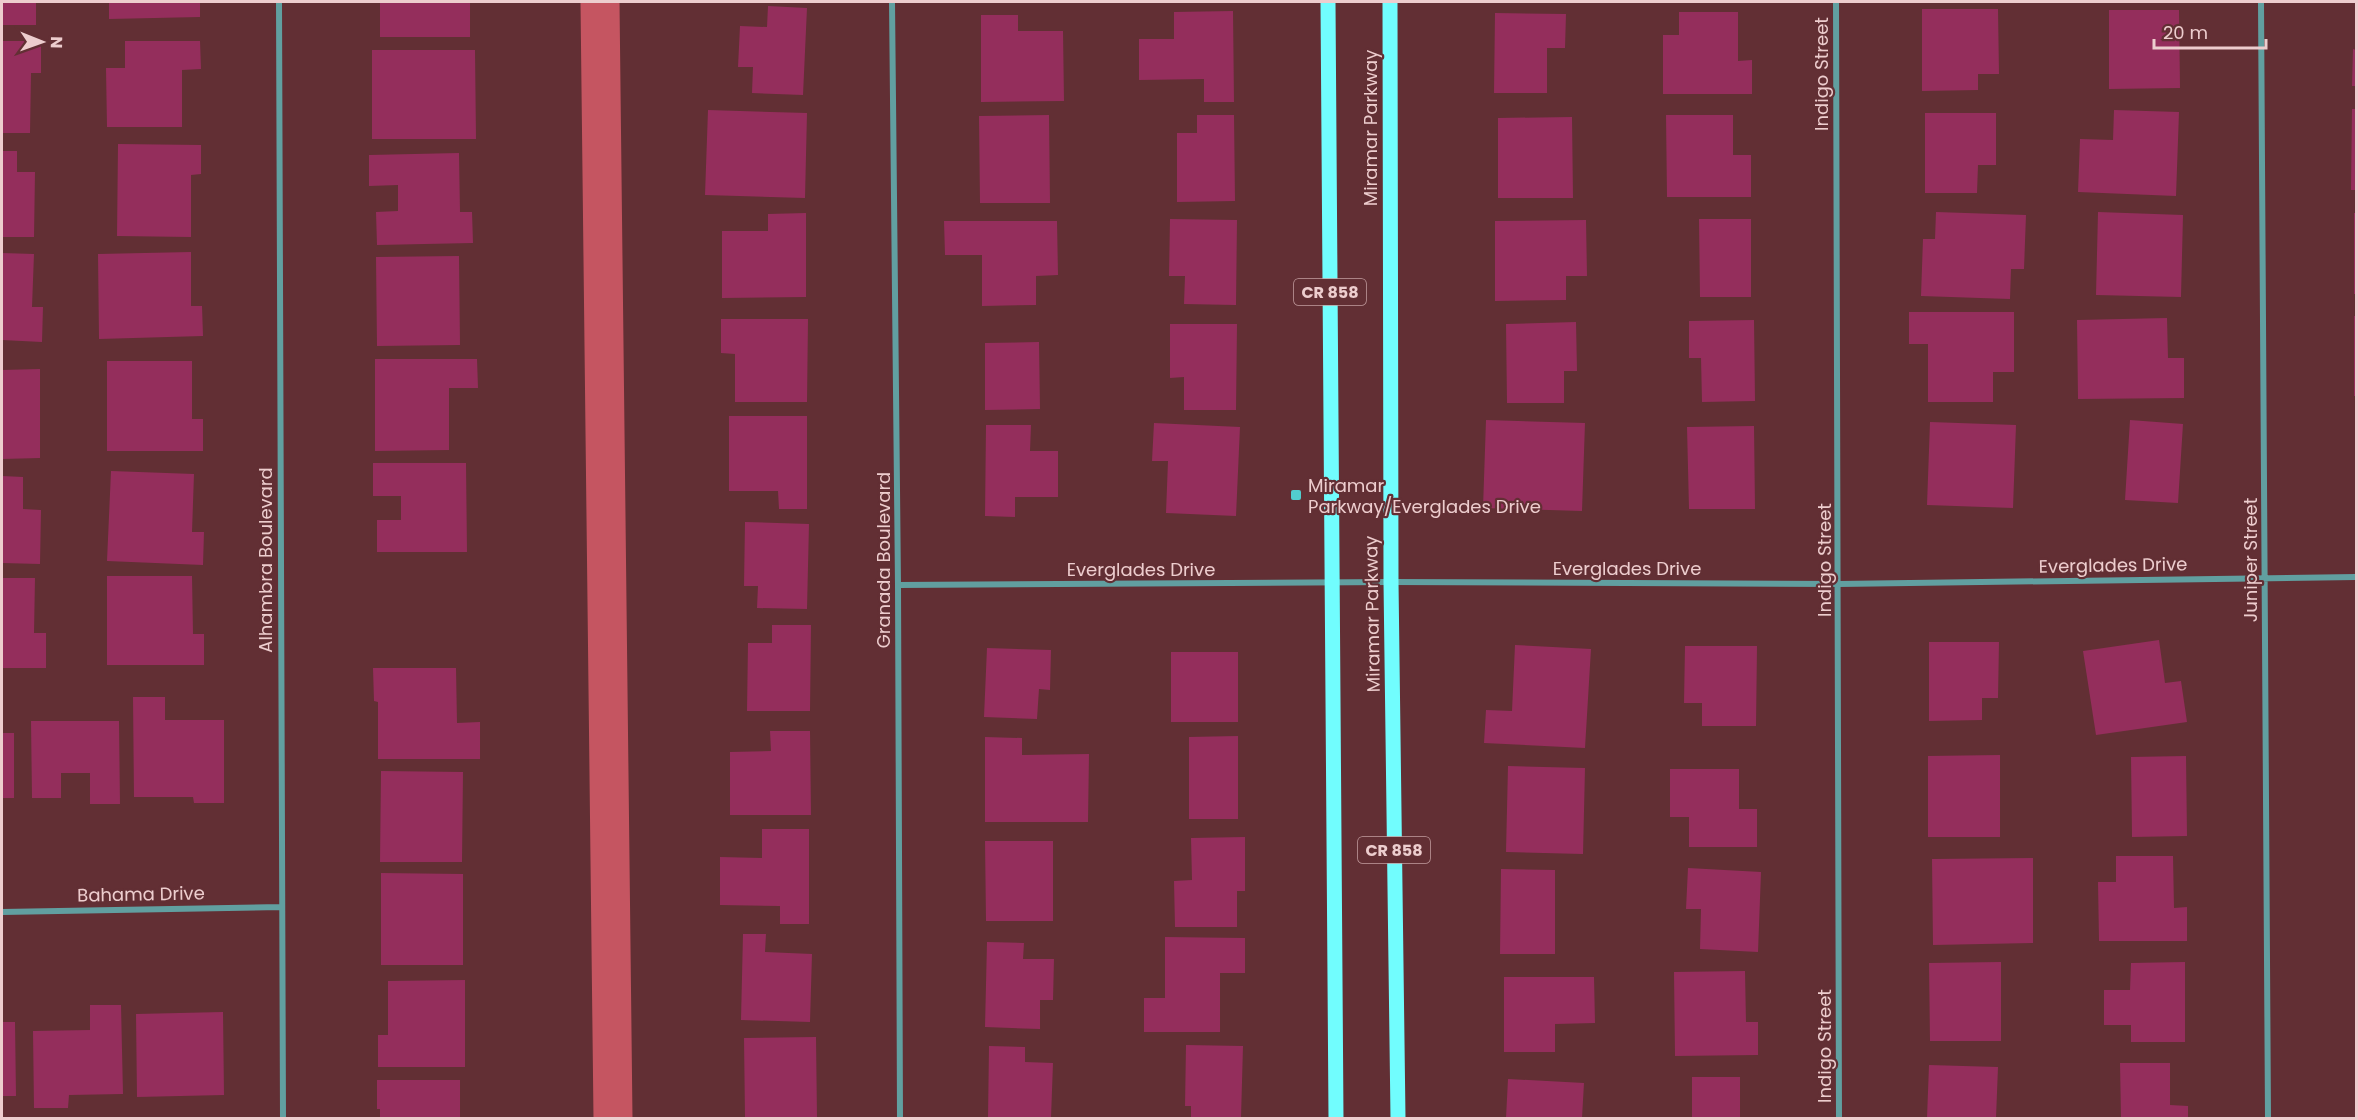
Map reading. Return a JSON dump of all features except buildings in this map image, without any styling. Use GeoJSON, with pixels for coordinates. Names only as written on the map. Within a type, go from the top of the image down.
{"type":"FeatureCollection","features":[{"type":"Feature","properties":{"kind":"main road","name":"CR 858"},"geometry":{"type":"LineString","coordinates":[[1328,2],[1336,1119]]}},
{"type":"Feature","properties":{"kind":"main road","name":"Miramar Parkway"},"geometry":{"type":"LineString","coordinates":[[1390,2],[1391,582],[1398,1119]]}},
{"type":"Feature","properties":{"kind":"street","name":"Alhambra Boulevard"},"geometry":{"type":"LineString","coordinates":[[279,2],[283,1119]]}},
{"type":"Feature","properties":{"kind":"street","name":"Granada Boulevard"},"geometry":{"type":"LineString","coordinates":[[892,2],[898,585],[900,1119]]}},
{"type":"Feature","properties":{"kind":"street","name":"Indigo Street"},"geometry":{"type":"LineString","coordinates":[[1836,2],[1839,1119]]}},
{"type":"Feature","properties":{"kind":"street","name":"Juniper Street"},"geometry":{"type":"LineString","coordinates":[[2261,2],[2268,1119]]}},
{"type":"Feature","properties":{"kind":"street","name":"Everglades Drive"},"geometry":{"type":"LineString","coordinates":[[898,585],[1391,582],[1839,584],[2356,578]]}},
{"type":"Feature","properties":{"kind":"street","name":"Bahama Drive"},"geometry":{"type":"LineString","coordinates":[[2,912],[281,907]]}},
{"type":"Feature","properties":{"kind":"waterway"},"geometry":{"type":"LineString","coordinates":[[600,2],[613,1118]]}},
{"type":"Feature","properties":{"kind":"place","name":"Miramar Parkway/Everglades Drive"},"geometry":{"type":"Point","coordinates":[1296,495]}}]}
